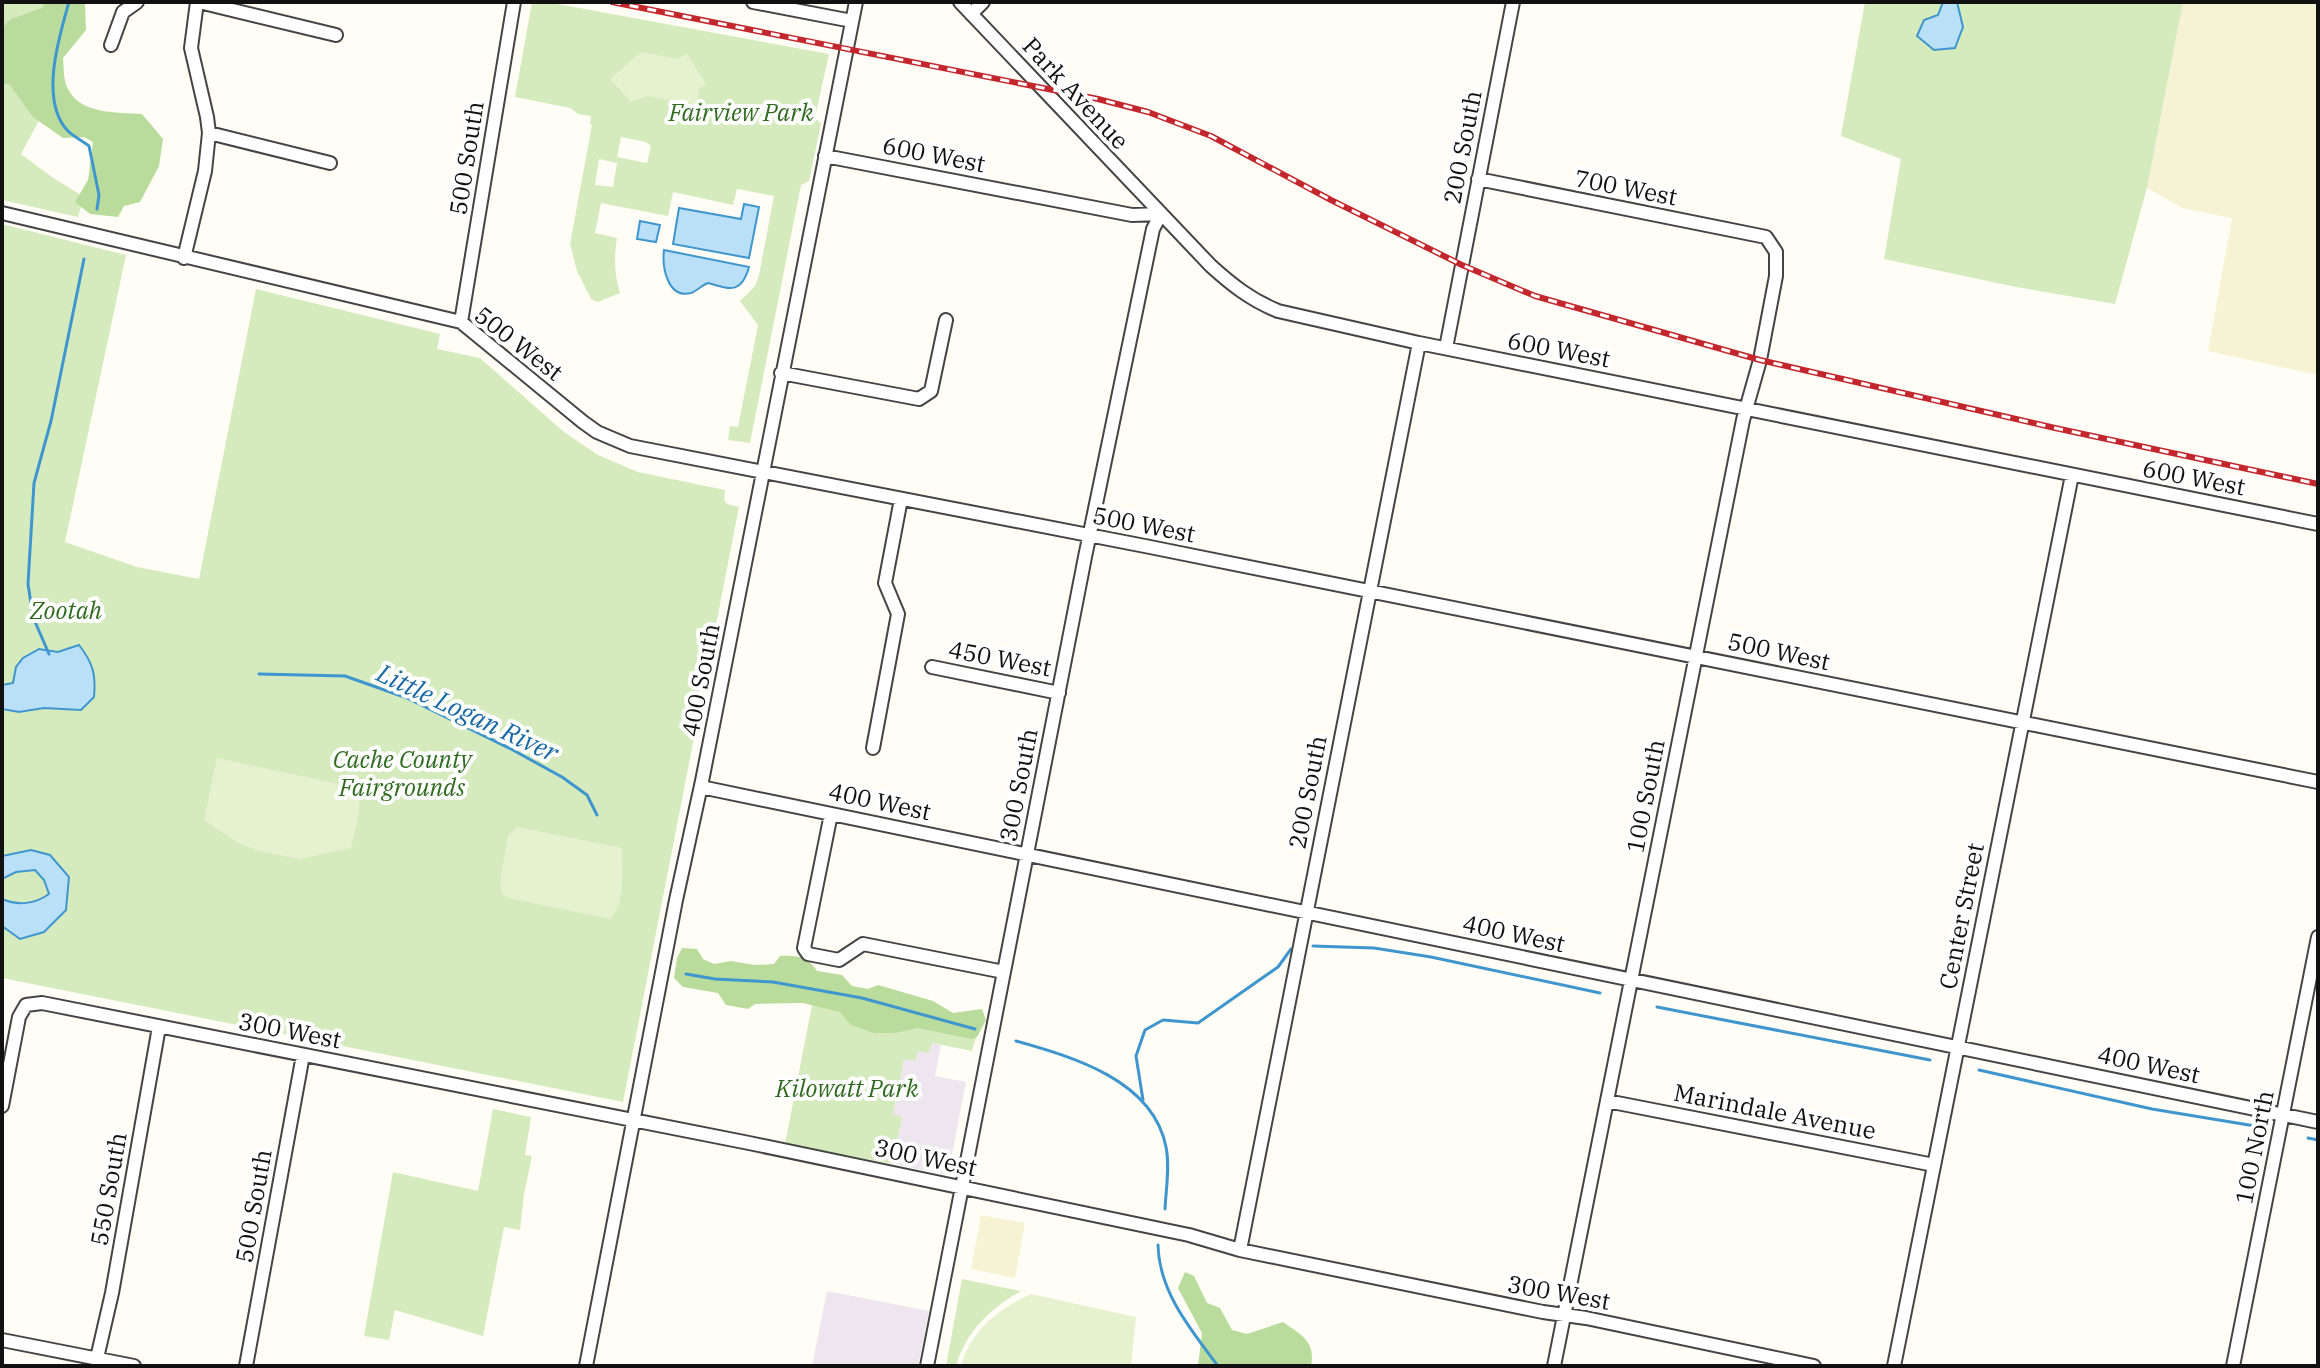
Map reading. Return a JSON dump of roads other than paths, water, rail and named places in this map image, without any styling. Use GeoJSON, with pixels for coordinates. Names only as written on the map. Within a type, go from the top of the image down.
{"type":"FeatureCollection","features":[{"type":"Feature","properties":{"kind":"street"},"geometry":{"type":"LineString","coordinates":[[111,45],[123,12],[137,2]]}},
{"type":"Feature","properties":{"kind":"street"},"geometry":{"type":"LineString","coordinates":[[184,258],[205,171],[209,133],[191,48],[198,2],[336,35]]}},
{"type":"Feature","properties":{"kind":"street","name":"500 South"},"geometry":{"type":"LineString","coordinates":[[461,322],[514,2]]}},
{"type":"Feature","properties":{"kind":"street"},"geometry":{"type":"LineString","coordinates":[[753,2],[852,21]]}},
{"type":"Feature","properties":{"kind":"street","name":"400 South"},"geometry":{"type":"LineString","coordinates":[[586,1366],[856,2]]}},
{"type":"Feature","properties":{"kind":"street","name":"Park Avenue"},"geometry":{"type":"LineString","coordinates":[[960,2],[1161,214]]}},
{"type":"Feature","properties":{"kind":"street"},"geometry":{"type":"LineString","coordinates":[[971,14],[983,2]]}},
{"type":"Feature","properties":{"kind":"street","name":"200 South"},"geometry":{"type":"LineString","coordinates":[[1446,348],[1513,2]]}},
{"type":"Feature","properties":{"kind":"street"},"geometry":{"type":"LineString","coordinates":[[209,133],[330,163]]}},
{"type":"Feature","properties":{"kind":"street","name":"600 West"},"geometry":{"type":"LineString","coordinates":[[825,156],[1132,215],[1161,214],[1234,287],[1259,303],[1311,320],[2318,524]]}},
{"type":"Feature","properties":{"kind":"street","name":"700 West"},"geometry":{"type":"LineString","coordinates":[[1478,179],[1766,237]]}},
{"type":"Feature","properties":{"kind":"street","name":"500 West"},"geometry":{"type":"LineString","coordinates":[[2,213],[461,322],[597,432],[630,446],[2318,782]]}},
{"type":"Feature","properties":{"kind":"street","name":"300 South"},"geometry":{"type":"LineString","coordinates":[[927,1366],[1090,536],[1153,229],[1161,214]]}},
{"type":"Feature","properties":{"kind":"street","name":"100 South"},"geometry":{"type":"LineString","coordinates":[[1554,1366],[1745,408],[1760,360],[1776,276],[1776,252],[1766,237]]}},
{"type":"Feature","properties":{"kind":"street"},"geometry":{"type":"LineString","coordinates":[[781,373],[919,399],[931,391],[946,320]]}},
{"type":"Feature","properties":{"kind":"street","name":"200 South"},"geometry":{"type":"LineString","coordinates":[[1240,1250],[1419,343]]}},
{"type":"Feature","properties":{"kind":"street","name":"Center Street"},"geometry":{"type":"LineString","coordinates":[[1894,1366],[2072,475]]}},
{"type":"Feature","properties":{"kind":"street"},"geometry":{"type":"LineString","coordinates":[[873,748],[898,614],[885,583],[901,499]]}},
{"type":"Feature","properties":{"kind":"street","name":"450 West"},"geometry":{"type":"LineString","coordinates":[[932,667],[1059,693]]}},
{"type":"Feature","properties":{"kind":"street","name":"400 West"},"geometry":{"type":"LineString","coordinates":[[701,787],[2318,1122]]}},
{"type":"Feature","properties":{"kind":"street"},"geometry":{"type":"LineString","coordinates":[[831,814],[804,948],[808,954],[839,960],[863,944],[1004,972]]}},
{"type":"Feature","properties":{"kind":"street","name":"100 North"},"geometry":{"type":"LineString","coordinates":[[2233,1366],[2318,937]]}},
{"type":"Feature","properties":{"kind":"street","name":"300 West"},"geometry":{"type":"LineString","coordinates":[[4,1083],[19,1017],[26,1005],[42,1003],[634,1120],[1189,1235],[1240,1250],[1814,1366]]}},
{"type":"Feature","properties":{"kind":"street","name":"550 South"},"geometry":{"type":"LineString","coordinates":[[97,1358],[112,1293],[159,1027]]}},
{"type":"Feature","properties":{"kind":"street","name":"500 South"},"geometry":{"type":"LineString","coordinates":[[246,1366],[303,1055]]}},
{"type":"Feature","properties":{"kind":"street"},"geometry":{"type":"LineString","coordinates":[[2,1106],[4,1083]]}},
{"type":"Feature","properties":{"kind":"street","name":"Marindale Avenue"},"geometry":{"type":"LineString","coordinates":[[1607,1101],[1934,1165]]}},
{"type":"Feature","properties":{"kind":"street"},"geometry":{"type":"LineString","coordinates":[[2,1340],[134,1366]]}},
{"type":"Feature","properties":{"kind":"water"},"geometry":{"type":"Polygon","coordinates":[[[1943,2],[1957,2],[1963,27],[1955,48],[1934,50],[1917,36],[1924,20],[1938,15],[1943,2]]]}},
{"type":"Feature","properties":{"kind":"water"},"geometry":{"type":"Polygon","coordinates":[[[744,204],[759,207],[749,258],[673,244],[679,208],[741,219],[744,204]]]}},
{"type":"Feature","properties":{"kind":"water"},"geometry":{"type":"Polygon","coordinates":[[[640,221],[660,225],[656,242],[637,239],[640,221]]]}},
{"type":"Feature","properties":{"kind":"water"},"geometry":{"type":"Polygon","coordinates":[[[664,250],[749,267],[738,286],[728,288],[708,283],[683,294],[676,291],[668,280],[664,250]]]}},
{"type":"Feature","properties":{"kind":"water"},"geometry":{"type":"Polygon","coordinates":[[[79,645],[88,657],[94,682],[94,697],[81,710],[44,708],[19,712],[2,709],[2,685],[13,683],[16,667],[23,658],[39,649],[58,652],[79,645]]]}},
{"type":"Feature","properties":{"kind":"water"},"geometry":{"type":"Polygon","coordinates":[[[31,850],[50,855],[69,877],[66,910],[44,932],[20,939],[2,926],[2,899],[26,903],[49,894],[44,880],[35,870],[16,872],[2,879],[2,856],[31,850]]]}},
{"type":"Feature","properties":{"kind":"waterway","name":"Little Logan River"},"geometry":{"type":"LineString","coordinates":[[69,2],[54,68],[55,103],[59,118],[68,131],[89,146],[99,195],[97,209]]}},
{"type":"Feature","properties":{"kind":"waterway","name":"Little Logan River"},"geometry":{"type":"LineString","coordinates":[[49,654],[33,617],[28,584],[34,483],[51,421],[84,259]]}},
{"type":"Feature","properties":{"kind":"waterway","name":"Little Logan River"},"geometry":{"type":"LineString","coordinates":[[259,674],[345,676],[407,698],[562,777],[587,795],[597,815]]}},
{"type":"Feature","properties":{"kind":"waterway"},"geometry":{"type":"LineString","coordinates":[[1313,946],[1374,948],[1431,957],[1600,993]]}},
{"type":"Feature","properties":{"kind":"waterway"},"geometry":{"type":"LineString","coordinates":[[1143,1100],[1136,1056],[1145,1030],[1163,1020],[1198,1023],[1278,967],[1291,949]]}},
{"type":"Feature","properties":{"kind":"waterway","name":"Little Logan River"},"geometry":{"type":"LineString","coordinates":[[686,974],[773,982],[862,998],[975,1029]]}},
{"type":"Feature","properties":{"kind":"waterway"},"geometry":{"type":"LineString","coordinates":[[1657,1007],[1930,1060]]}},
{"type":"Feature","properties":{"kind":"waterway","name":"Little Logan River"},"geometry":{"type":"LineString","coordinates":[[1016,1041],[1062,1055],[1108,1075],[1145,1104],[1158,1124],[1166,1147],[1165,1209]]}},
{"type":"Feature","properties":{"kind":"waterway"},"geometry":{"type":"LineString","coordinates":[[1979,1070],[2152,1109],[2255,1126]]}},
{"type":"Feature","properties":{"kind":"waterway"},"geometry":{"type":"LineString","coordinates":[[2308,1138],[2318,1140]]}},
{"type":"Feature","properties":{"kind":"waterway","name":"Little Logan River"},"geometry":{"type":"LineString","coordinates":[[1158,1245],[1170,1294],[1187,1324],[1218,1366]]}},
{"type":"Feature","properties":{"kind":"railway"},"geometry":{"type":"LineString","coordinates":[[612,2],[1098,99],[1148,112],[1211,136],[1462,265],[1535,296],[1760,360],[2318,484]]}},
{"type":"Feature","properties":{"kind":"park label","name":"Fairview Park"},"geometry":{"type":"Point","coordinates":[741,112]}},
{"type":"Feature","properties":{"kind":"park label","name":"Zootah"},"geometry":{"type":"Point","coordinates":[66,610]}},
{"type":"Feature","properties":{"kind":"park label","name":"Cache County Fairgrounds"},"geometry":{"type":"Point","coordinates":[402,773]}},
{"type":"Feature","properties":{"kind":"park label","name":"Kilowatt Park"},"geometry":{"type":"Point","coordinates":[847,1088]}}]}
